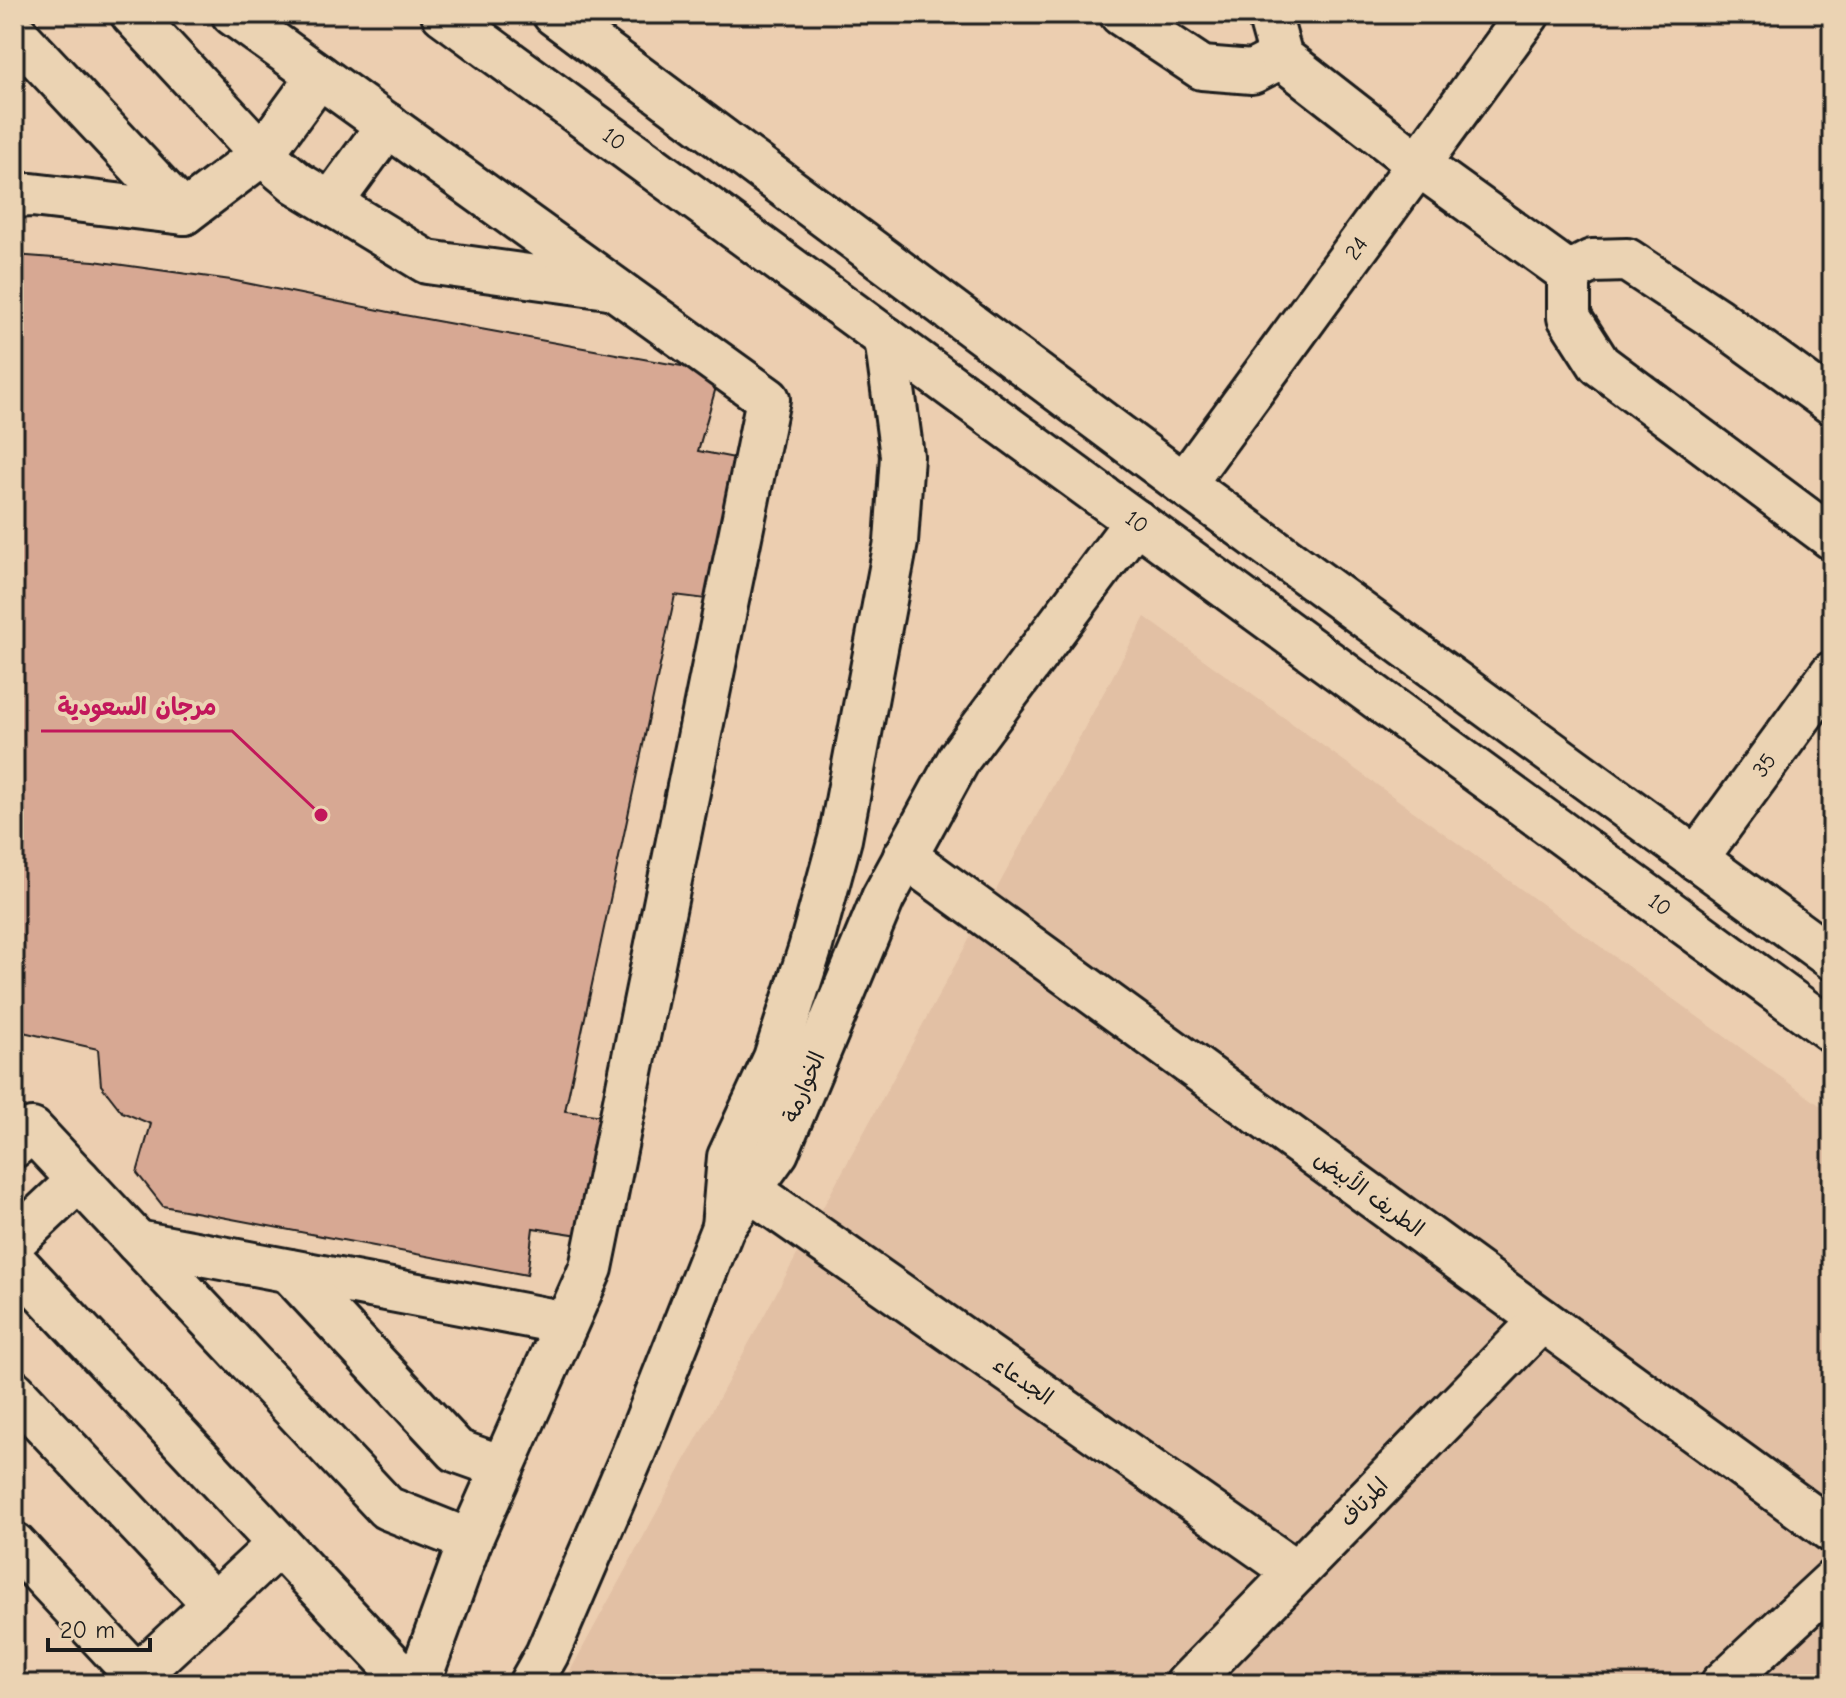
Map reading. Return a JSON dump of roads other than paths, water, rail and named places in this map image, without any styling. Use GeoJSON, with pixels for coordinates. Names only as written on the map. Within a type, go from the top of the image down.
{"type":"FeatureCollection","features":[{"type":"Feature","properties":{"kind":"street"},"geometry":{"type":"LineString","coordinates":[[132,14],[262,154],[297,183],[427,262],[614,288]]}},
{"type":"Feature","properties":{"kind":"street"},"geometry":{"type":"LineString","coordinates":[[233,14],[768,399],[591,1268],[470,1541],[418,1684]]}},
{"type":"Feature","properties":{"kind":"street","name":"10"},"geometry":{"type":"LineString","coordinates":[[443,14],[1829,1023]]}},
{"type":"Feature","properties":{"kind":"street"},"geometry":{"type":"LineString","coordinates":[[554,14],[1184,484],[1832,958]]}},
{"type":"Feature","properties":{"kind":"street"},"geometry":{"type":"LineString","coordinates":[[1121,14],[1202,68],[1252,72],[1281,57]]}},
{"type":"Feature","properties":{"kind":"street"},"geometry":{"type":"LineString","coordinates":[[1269,14],[1281,57],[1418,164],[1569,273]]}},
{"type":"Feature","properties":{"kind":"street","name":"24"},"geometry":{"type":"LineString","coordinates":[[1184,484],[1528,14]]}},
{"type":"Feature","properties":{"kind":"street"},"geometry":{"type":"LineString","coordinates":[[14,32],[184,213]]}},
{"type":"Feature","properties":{"kind":"street"},"geometry":{"type":"LineString","coordinates":[[20,189],[184,213],[262,154],[319,76]]}},
{"type":"Feature","properties":{"kind":"street"},"geometry":{"type":"LineString","coordinates":[[331,203],[388,125]]}},
{"type":"Feature","properties":{"kind":"street"},"geometry":{"type":"LineString","coordinates":[[1569,273],[1592,261],[1627,260],[1715,318],[1832,403]]}},
{"type":"Feature","properties":{"kind":"street"},"geometry":{"type":"LineString","coordinates":[[1569,273],[1569,317],[1599,364],[1832,538]]}},
{"type":"Feature","properties":{"kind":"street"},"geometry":{"type":"LineString","coordinates":[[723,1227],[729,1157],[775,1058],[810,949],[840,839],[896,542],[902,456],[886,338]]}},
{"type":"Feature","properties":{"kind":"street","name":"الخوارمة"},"geometry":{"type":"LineString","coordinates":[[530,1684],[547,1654],[633,1454],[723,1227],[777,1152],[883,898],[960,757],[1136,521]]}},
{"type":"Feature","properties":{"kind":"street","name":"35"},"geometry":{"type":"LineString","coordinates":[[1696,859],[1832,673]]}},
{"type":"Feature","properties":{"kind":"street","name":"الطريف الأبيض"},"geometry":{"type":"LineString","coordinates":[[905,856],[1832,1531]]}},
{"type":"Feature","properties":{"kind":"street"},"geometry":{"type":"LineString","coordinates":[[20,1129],[79,1180],[387,1508],[470,1541]]}},
{"type":"Feature","properties":{"kind":"street"},"geometry":{"type":"LineString","coordinates":[[14,1241],[79,1180]]}},
{"type":"Feature","properties":{"kind":"street","name":"الجدعاء"},"geometry":{"type":"LineString","coordinates":[[750,1190],[1296,1572]]}},
{"type":"Feature","properties":{"kind":"street"},"geometry":{"type":"LineString","coordinates":[[137,1242],[566,1323]]}},
{"type":"Feature","properties":{"kind":"street"},"geometry":{"type":"LineString","coordinates":[[14,1261],[410,1684]]}},
{"type":"Feature","properties":{"kind":"street"},"geometry":{"type":"LineString","coordinates":[[289,1271],[457,1451],[502,1467]]}},
{"type":"Feature","properties":{"kind":"street","name":"المرتاف"},"geometry":{"type":"LineString","coordinates":[[1187,1684],[1542,1320]]}},
{"type":"Feature","properties":{"kind":"street"},"geometry":{"type":"LineString","coordinates":[[14,1392],[214,1604]]}},
{"type":"Feature","properties":{"kind":"street"},"geometry":{"type":"LineString","coordinates":[[14,1544],[141,1680],[214,1604],[279,1544]]}},
{"type":"Feature","properties":{"kind":"street"},"geometry":{"type":"LineString","coordinates":[[1722,1684],[1832,1582]]}},
{"type":"Feature","properties":{"kind":"place","name":"مرجان السعودية"},"geometry":{"type":"Point","coordinates":[321,815]}}]}
